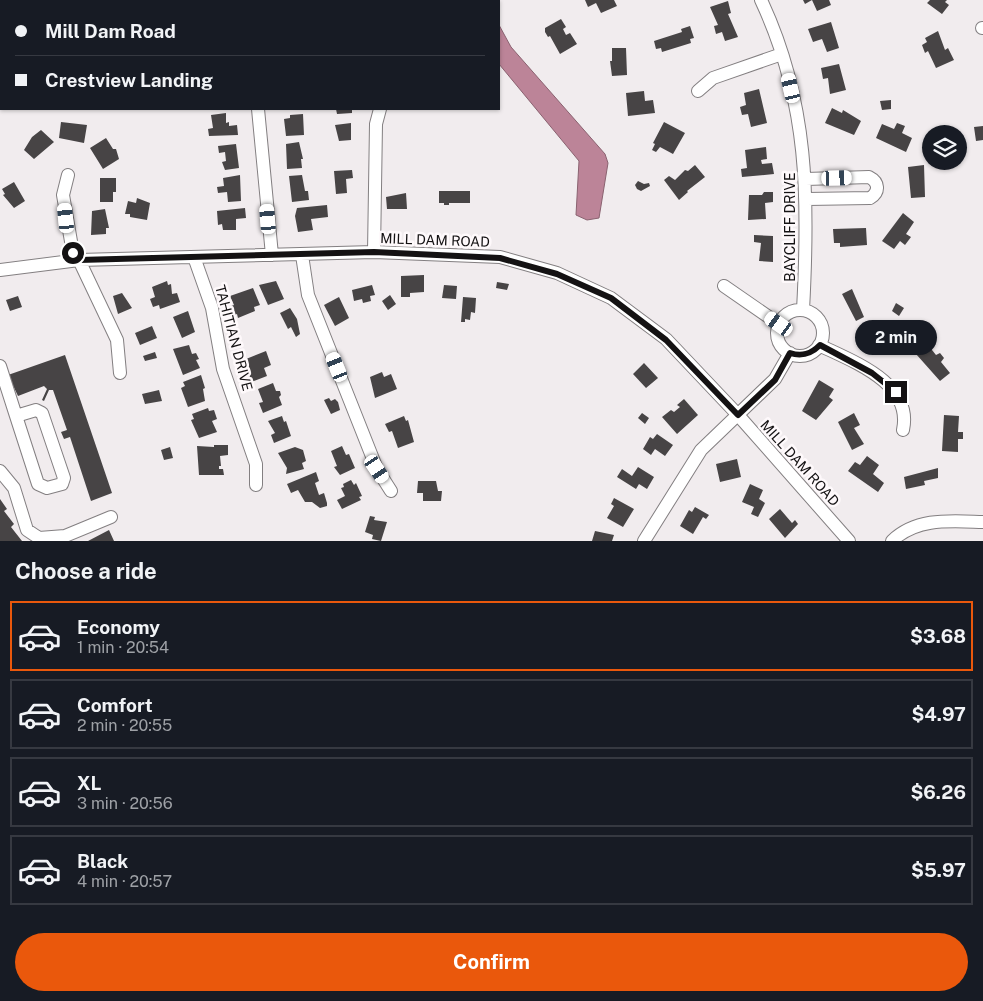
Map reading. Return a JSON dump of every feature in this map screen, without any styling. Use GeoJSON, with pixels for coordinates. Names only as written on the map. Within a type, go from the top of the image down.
{"type":"FeatureCollection","features":[{"type":"Feature","properties":{"kind":"street","name":"BAYCLIFF DRIVE"},"geometry":{"type":"LineString","coordinates":[[761,0],[782,54],[796,105],[807,199],[804,310]]}},
{"type":"Feature","properties":{"kind":"street"},"geometry":{"type":"LineString","coordinates":[[698,91],[713,78],[782,54]]}},
{"type":"Feature","properties":{"kind":"street"},"geometry":{"type":"LineString","coordinates":[[258,110],[272,255]]}},
{"type":"Feature","properties":{"kind":"street"},"geometry":{"type":"LineString","coordinates":[[374,252],[376,124],[380,110]]}},
{"type":"Feature","properties":{"kind":"street"},"geometry":{"type":"LineString","coordinates":[[68,175],[63,195],[73,253],[79,260],[117,340],[120,372]]}},
{"type":"Feature","properties":{"kind":"street"},"geometry":{"type":"LineString","coordinates":[[806,179],[869,177],[876,182],[878,187],[870,198],[807,199]]}},
{"type":"Feature","properties":{"kind":"street","name":"MILL DAM ROAD"},"geometry":{"type":"LineString","coordinates":[[0,270],[79,260],[374,252],[500,258],[557,274],[611,298],[666,340],[738,415],[849,541]]}},
{"type":"Feature","properties":{"kind":"street"},"geometry":{"type":"LineString","coordinates":[[302,254],[308,295],[377,469],[391,491]]}},
{"type":"Feature","properties":{"kind":"street","name":"TAHITIAN DRIVE"},"geometry":{"type":"LineString","coordinates":[[194,257],[212,308],[223,369],[256,464],[256,485]]}},
{"type":"Feature","properties":{"kind":"street"},"geometry":{"type":"LineString","coordinates":[[724,286],[779,324]]}},
{"type":"Feature","properties":{"kind":"street"},"geometry":{"type":"LineString","coordinates":[[804,310],[820,320],[823,333],[820,345],[810,353],[797,355],[790,353],[779,341],[779,324],[791,312],[804,310]]}},
{"type":"Feature","properties":{"kind":"street"},"geometry":{"type":"LineString","coordinates":[[820,345],[888,384],[896,392],[904,410],[903,430]]}},
{"type":"Feature","properties":{"kind":"street"},"geometry":{"type":"LineString","coordinates":[[647,539],[701,450],[775,380],[790,353]]}},
{"type":"Feature","properties":{"kind":"street"},"geometry":{"type":"LineString","coordinates":[[0,366],[16,416],[38,484],[47,488],[62,484],[64,478],[42,413],[36,410],[16,416]]}},
{"type":"Feature","properties":{"kind":"street"},"geometry":{"type":"LineString","coordinates":[[0,471],[14,488],[27,530],[39,538],[65,536],[111,517]]}},
{"type":"Feature","properties":{"kind":"street"},"geometry":{"type":"LineString","coordinates":[[892,541],[900,533],[934,521],[983,522]]}},
{"type":"Feature","properties":{"kind":"shaded area"},"geometry":{"type":"Polygon","coordinates":[[[500,27],[511,47],[605,154],[608,163],[599,218],[587,220],[576,215],[579,161],[500,65],[500,27]]]}},
{"type":"Feature","properties":{"kind":"building"},"geometry":{"type":"Polygon","coordinates":[[[585,0],[614,0],[617,6],[601,13],[596,3],[588,7],[585,0]]]}},
{"type":"Feature","properties":{"kind":"building"},"geometry":{"type":"Polygon","coordinates":[[[803,0],[812,0],[805,4],[803,0]]]}},
{"type":"Feature","properties":{"kind":"building"},"geometry":{"type":"Polygon","coordinates":[[[812,0],[829,0],[831,5],[817,11],[812,0]]]}},
{"type":"Feature","properties":{"kind":"building"},"geometry":{"type":"Polygon","coordinates":[[[930,0],[947,0],[945,2],[949,5],[942,14],[927,3],[930,0]]]}},
{"type":"Feature","properties":{"kind":"building"},"geometry":{"type":"Polygon","coordinates":[[[728,1],[731,13],[728,14],[738,37],[725,41],[722,32],[716,34],[714,26],[718,25],[710,7],[728,1]]]}},
{"type":"Feature","properties":{"kind":"building"},"geometry":{"type":"Polygon","coordinates":[[[561,19],[566,27],[563,29],[566,35],[570,33],[577,44],[560,54],[550,36],[548,37],[545,32],[545,28],[561,19]]]}},
{"type":"Feature","properties":{"kind":"building"},"geometry":{"type":"Polygon","coordinates":[[[831,22],[839,48],[827,52],[822,39],[813,42],[808,29],[831,22]]]}},
{"type":"Feature","properties":{"kind":"building"},"geometry":{"type":"Polygon","coordinates":[[[690,26],[694,38],[690,39],[691,43],[662,52],[661,48],[656,49],[654,41],[682,32],[681,29],[690,26]]]}},
{"type":"Feature","properties":{"kind":"building"},"geometry":{"type":"Polygon","coordinates":[[[938,31],[945,50],[948,48],[954,60],[936,68],[928,51],[925,53],[922,45],[927,42],[925,38],[938,31]]]}},
{"type":"Feature","properties":{"kind":"building"},"geometry":{"type":"Polygon","coordinates":[[[612,48],[626,48],[627,75],[612,76],[610,61],[612,61],[612,48]]]}},
{"type":"Feature","properties":{"kind":"building"},"geometry":{"type":"Polygon","coordinates":[[[839,64],[846,90],[830,94],[828,78],[823,79],[821,68],[839,64]]]}},
{"type":"Feature","properties":{"kind":"building"},"geometry":{"type":"Polygon","coordinates":[[[759,89],[767,123],[751,127],[748,114],[742,115],[740,107],[746,105],[744,93],[759,89]]]}},
{"type":"Feature","properties":{"kind":"building"},"geometry":{"type":"Polygon","coordinates":[[[644,91],[645,101],[653,100],[655,113],[628,116],[626,93],[644,91]]]}},
{"type":"Feature","properties":{"kind":"building"},"geometry":{"type":"Polygon","coordinates":[[[891,100],[891,109],[882,110],[880,101],[891,100]]]}},
{"type":"Feature","properties":{"kind":"building"},"geometry":{"type":"Polygon","coordinates":[[[832,108],[842,113],[843,110],[861,121],[854,135],[825,123],[832,108]]]}},
{"type":"Feature","properties":{"kind":"building"},"geometry":{"type":"Polygon","coordinates":[[[336,110],[352,110],[352,113],[337,114],[336,110]]]}},
{"type":"Feature","properties":{"kind":"building"},"geometry":{"type":"Polygon","coordinates":[[[226,113],[226,123],[229,122],[229,126],[237,125],[238,135],[209,136],[208,129],[213,128],[211,115],[226,113]]]}},
{"type":"Feature","properties":{"kind":"building"},"geometry":{"type":"Polygon","coordinates":[[[303,114],[304,135],[286,136],[284,119],[290,118],[290,115],[303,114]]]}},
{"type":"Feature","properties":{"kind":"building"},"geometry":{"type":"Polygon","coordinates":[[[61,122],[87,125],[84,143],[59,138],[61,122]]]}},
{"type":"Feature","properties":{"kind":"building"},"geometry":{"type":"Polygon","coordinates":[[[664,122],[685,133],[673,154],[660,147],[656,152],[652,150],[655,144],[653,143],[664,122]]]}},
{"type":"Feature","properties":{"kind":"building"},"geometry":{"type":"Polygon","coordinates":[[[351,123],[351,140],[339,141],[335,125],[351,123]]]}},
{"type":"Feature","properties":{"kind":"building"},"geometry":{"type":"Polygon","coordinates":[[[897,123],[905,126],[902,133],[912,138],[906,152],[876,138],[882,124],[894,129],[897,123]]]}},
{"type":"Feature","properties":{"kind":"building"},"geometry":{"type":"Polygon","coordinates":[[[983,126],[983,140],[976,141],[974,127],[983,126]]]}},
{"type":"Feature","properties":{"kind":"building"},"geometry":{"type":"Polygon","coordinates":[[[41,130],[54,142],[34,159],[24,150],[32,137],[41,130]]]}},
{"type":"Feature","properties":{"kind":"building"},"geometry":{"type":"Polygon","coordinates":[[[106,138],[113,149],[116,149],[119,159],[103,169],[90,148],[106,138]]]}},
{"type":"Feature","properties":{"kind":"building"},"geometry":{"type":"Polygon","coordinates":[[[299,142],[303,159],[301,159],[302,168],[287,169],[286,144],[299,142]]]}},
{"type":"Feature","properties":{"kind":"building"},"geometry":{"type":"Polygon","coordinates":[[[236,144],[239,168],[225,170],[222,162],[226,161],[225,152],[219,153],[218,146],[236,144]]]}},
{"type":"Feature","properties":{"kind":"building"},"geometry":{"type":"Polygon","coordinates":[[[766,147],[767,159],[761,160],[762,164],[772,163],[774,174],[742,177],[741,169],[747,168],[745,150],[766,147]]]}},
{"type":"Feature","properties":{"kind":"building"},"geometry":{"type":"Polygon","coordinates":[[[695,165],[705,177],[679,200],[664,180],[669,176],[675,180],[685,170],[688,171],[695,165]]]}},
{"type":"Feature","properties":{"kind":"building"},"geometry":{"type":"Polygon","coordinates":[[[922,165],[922,170],[924,170],[925,197],[911,198],[908,167],[922,165]]]}},
{"type":"Feature","properties":{"kind":"building"},"geometry":{"type":"Polygon","coordinates":[[[352,170],[353,178],[346,179],[347,193],[336,194],[334,171],[352,170]]]}},
{"type":"Feature","properties":{"kind":"building"},"geometry":{"type":"Polygon","coordinates":[[[240,175],[241,201],[228,202],[227,192],[218,193],[217,187],[224,186],[223,178],[240,175]]]}},
{"type":"Feature","properties":{"kind":"building"},"geometry":{"type":"Polygon","coordinates":[[[302,175],[309,200],[292,202],[289,176],[302,175]]]}},
{"type":"Feature","properties":{"kind":"building"},"geometry":{"type":"Polygon","coordinates":[[[100,178],[116,178],[116,192],[113,192],[113,202],[100,202],[100,178]]]}},
{"type":"Feature","properties":{"kind":"building"},"geometry":{"type":"Polygon","coordinates":[[[638,181],[644,184],[649,183],[650,186],[641,191],[635,185],[638,181]]]}},
{"type":"Feature","properties":{"kind":"building"},"geometry":{"type":"Polygon","coordinates":[[[14,182],[25,201],[14,208],[3,195],[5,194],[2,189],[14,182]]]}},
{"type":"Feature","properties":{"kind":"building"},"geometry":{"type":"Polygon","coordinates":[[[439,191],[470,191],[470,203],[449,203],[449,205],[444,205],[444,203],[439,203],[439,191]]]}},
{"type":"Feature","properties":{"kind":"building"},"geometry":{"type":"Polygon","coordinates":[[[764,192],[773,192],[773,202],[765,203],[766,219],[748,220],[749,195],[762,195],[764,192]]]}},
{"type":"Feature","properties":{"kind":"building"},"geometry":{"type":"Polygon","coordinates":[[[406,193],[407,209],[387,209],[386,197],[406,193]]]}},
{"type":"Feature","properties":{"kind":"building"},"geometry":{"type":"Polygon","coordinates":[[[137,198],[150,203],[147,220],[130,217],[130,214],[125,214],[128,201],[136,203],[137,198]]]}},
{"type":"Feature","properties":{"kind":"building"},"geometry":{"type":"Polygon","coordinates":[[[327,205],[328,217],[311,219],[313,230],[298,232],[295,216],[297,208],[327,205]]]}},
{"type":"Feature","properties":{"kind":"building"},"geometry":{"type":"Polygon","coordinates":[[[245,208],[246,218],[236,219],[236,230],[223,230],[222,224],[218,225],[217,211],[245,208]]]}},
{"type":"Feature","properties":{"kind":"building"},"geometry":{"type":"Polygon","coordinates":[[[105,209],[109,228],[106,228],[106,234],[91,235],[92,211],[105,209]]]}},
{"type":"Feature","properties":{"kind":"building"},"geometry":{"type":"Polygon","coordinates":[[[903,213],[914,222],[906,234],[911,237],[905,245],[900,241],[894,249],[882,241],[903,213]]]}},
{"type":"Feature","properties":{"kind":"building"},"geometry":{"type":"Polygon","coordinates":[[[866,228],[867,245],[840,247],[840,243],[834,243],[833,229],[866,228]]]}},
{"type":"Feature","properties":{"kind":"building"},"geometry":{"type":"Polygon","coordinates":[[[754,235],[773,236],[773,262],[759,261],[761,243],[754,242],[754,235]]]}},
{"type":"Feature","properties":{"kind":"building"},"geometry":{"type":"Polygon","coordinates":[[[424,275],[424,292],[410,293],[410,297],[401,297],[401,276],[424,275]]]}},
{"type":"Feature","properties":{"kind":"building"},"geometry":{"type":"Polygon","coordinates":[[[167,281],[168,285],[171,284],[172,294],[177,293],[180,302],[160,309],[159,305],[153,307],[150,299],[155,297],[152,287],[167,281]]]}},
{"type":"Feature","properties":{"kind":"building"},"geometry":{"type":"Polygon","coordinates":[[[276,281],[284,299],[268,305],[259,285],[276,281]]]}},
{"type":"Feature","properties":{"kind":"building"},"geometry":{"type":"Polygon","coordinates":[[[497,282],[509,284],[507,290],[496,288],[497,282]]]}},
{"type":"Feature","properties":{"kind":"building"},"geometry":{"type":"Polygon","coordinates":[[[372,285],[375,295],[370,296],[371,301],[363,303],[362,299],[354,301],[352,290],[372,285]]]}},
{"type":"Feature","properties":{"kind":"building"},"geometry":{"type":"Polygon","coordinates":[[[444,285],[457,286],[456,299],[442,298],[444,285]]]}},
{"type":"Feature","properties":{"kind":"building"},"geometry":{"type":"Polygon","coordinates":[[[253,288],[260,305],[254,307],[255,311],[238,318],[237,314],[232,316],[229,307],[234,305],[230,296],[253,288]]]}},
{"type":"Feature","properties":{"kind":"building"},"geometry":{"type":"Polygon","coordinates":[[[852,289],[864,317],[856,321],[842,294],[852,289]]]}},
{"type":"Feature","properties":{"kind":"building"},"geometry":{"type":"Polygon","coordinates":[[[122,293],[132,308],[118,314],[113,296],[122,293]]]}},
{"type":"Feature","properties":{"kind":"building"},"geometry":{"type":"Polygon","coordinates":[[[390,295],[396,304],[388,310],[382,301],[390,295]]]}},
{"type":"Feature","properties":{"kind":"building"},"geometry":{"type":"Polygon","coordinates":[[[18,296],[22,307],[10,311],[6,300],[18,296]]]}},
{"type":"Feature","properties":{"kind":"building"},"geometry":{"type":"Polygon","coordinates":[[[339,297],[349,318],[335,326],[324,305],[339,297]]]}},
{"type":"Feature","properties":{"kind":"building"},"geometry":{"type":"Polygon","coordinates":[[[463,297],[476,298],[475,313],[471,312],[470,320],[465,319],[465,322],[461,322],[463,297]]]}},
{"type":"Feature","properties":{"kind":"building"},"geometry":{"type":"Polygon","coordinates":[[[896,303],[904,308],[899,316],[892,311],[896,303]]]}},
{"type":"Feature","properties":{"kind":"building"},"geometry":{"type":"Polygon","coordinates":[[[290,308],[297,319],[300,334],[296,337],[291,327],[288,329],[280,313],[290,308]]]}},
{"type":"Feature","properties":{"kind":"building"},"geometry":{"type":"Polygon","coordinates":[[[188,311],[195,332],[182,338],[173,317],[188,311]]]}},
{"type":"Feature","properties":{"kind":"building"},"geometry":{"type":"Polygon","coordinates":[[[893,323],[910,334],[904,345],[883,333],[887,325],[891,327],[893,323]]]}},
{"type":"Feature","properties":{"kind":"building"},"geometry":{"type":"Polygon","coordinates":[[[152,326],[157,338],[140,345],[135,333],[152,326]]]}},
{"type":"Feature","properties":{"kind":"building"},"geometry":{"type":"Polygon","coordinates":[[[189,345],[192,354],[196,353],[199,359],[196,360],[200,368],[183,375],[173,349],[189,345]]]}},
{"type":"Feature","properties":{"kind":"building"},"geometry":{"type":"Polygon","coordinates":[[[928,345],[936,355],[940,353],[944,358],[941,362],[950,373],[940,381],[916,354],[928,345]]]}},
{"type":"Feature","properties":{"kind":"building"},"geometry":{"type":"Polygon","coordinates":[[[266,351],[271,365],[264,368],[267,376],[251,382],[246,359],[266,351]]]}},
{"type":"Feature","properties":{"kind":"building"},"geometry":{"type":"Polygon","coordinates":[[[155,352],[157,358],[145,361],[143,356],[155,352]]]}},
{"type":"Feature","properties":{"kind":"building"},"geometry":{"type":"Polygon","coordinates":[[[65,355],[112,493],[91,501],[70,437],[64,439],[61,432],[67,430],[53,390],[49,390],[44,401],[42,400],[47,389],[44,386],[18,396],[8,375],[65,355]]]}},
{"type":"Feature","properties":{"kind":"building"},"geometry":{"type":"Polygon","coordinates":[[[644,363],[658,378],[646,388],[633,374],[644,363]]]}},
{"type":"Feature","properties":{"kind":"building"},"geometry":{"type":"Polygon","coordinates":[[[382,372],[384,377],[391,374],[397,389],[375,398],[370,377],[382,372]]]}},
{"type":"Feature","properties":{"kind":"building"},"geometry":{"type":"Polygon","coordinates":[[[201,375],[205,388],[203,389],[205,401],[188,407],[181,388],[185,386],[183,382],[201,375]]]}},
{"type":"Feature","properties":{"kind":"building"},"geometry":{"type":"Polygon","coordinates":[[[819,380],[834,389],[829,397],[833,400],[816,420],[802,411],[819,380]]]}},
{"type":"Feature","properties":{"kind":"building"},"geometry":{"type":"Polygon","coordinates":[[[273,383],[276,391],[280,391],[281,395],[279,397],[282,405],[263,413],[259,403],[263,402],[258,389],[273,383]]]}},
{"type":"Feature","properties":{"kind":"building"},"geometry":{"type":"Polygon","coordinates":[[[159,390],[162,401],[145,404],[142,394],[159,390]]]}},
{"type":"Feature","properties":{"kind":"building"},"geometry":{"type":"Polygon","coordinates":[[[329,398],[331,401],[335,399],[338,402],[340,410],[331,414],[324,400],[329,398]]]}},
{"type":"Feature","properties":{"kind":"building"},"geometry":{"type":"Polygon","coordinates":[[[684,399],[698,415],[677,434],[662,417],[671,410],[674,412],[680,407],[677,405],[684,399]]]}},
{"type":"Feature","properties":{"kind":"building"},"geometry":{"type":"Polygon","coordinates":[[[208,408],[209,411],[214,410],[217,419],[212,421],[217,432],[199,438],[191,420],[194,419],[192,414],[208,408]]]}},
{"type":"Feature","properties":{"kind":"building"},"geometry":{"type":"Polygon","coordinates":[[[642,413],[649,418],[645,424],[638,418],[642,413]]]}},
{"type":"Feature","properties":{"kind":"building"},"geometry":{"type":"Polygon","coordinates":[[[854,413],[860,425],[854,428],[864,444],[852,450],[838,422],[854,413]]]}},
{"type":"Feature","properties":{"kind":"building"},"geometry":{"type":"Polygon","coordinates":[[[944,415],[959,416],[958,432],[963,432],[963,439],[958,439],[958,452],[942,451],[944,415]]]}},
{"type":"Feature","properties":{"kind":"building"},"geometry":{"type":"Polygon","coordinates":[[[282,416],[284,422],[286,421],[291,436],[274,443],[271,435],[275,433],[268,421],[282,416]]]}},
{"type":"Feature","properties":{"kind":"building"},"geometry":{"type":"Polygon","coordinates":[[[404,416],[406,421],[408,420],[414,442],[398,448],[392,431],[389,432],[385,424],[404,416]]]}},
{"type":"Feature","properties":{"kind":"building"},"geometry":{"type":"Polygon","coordinates":[[[657,434],[673,445],[665,456],[655,449],[651,455],[643,449],[650,437],[653,439],[657,434]]]}},
{"type":"Feature","properties":{"kind":"building"},"geometry":{"type":"Polygon","coordinates":[[[214,445],[228,445],[228,455],[220,456],[221,466],[219,466],[219,469],[223,469],[224,475],[199,475],[197,446],[214,447],[214,445]]]}},
{"type":"Feature","properties":{"kind":"building"},"geometry":{"type":"Polygon","coordinates":[[[342,446],[346,455],[349,454],[355,468],[340,475],[334,467],[337,466],[331,451],[342,446]]]}},
{"type":"Feature","properties":{"kind":"building"},"geometry":{"type":"Polygon","coordinates":[[[170,447],[173,458],[164,460],[161,450],[170,447]]]}},
{"type":"Feature","properties":{"kind":"building"},"geometry":{"type":"Polygon","coordinates":[[[295,447],[303,450],[306,461],[302,463],[304,469],[286,474],[287,468],[278,453],[295,447]]]}},
{"type":"Feature","properties":{"kind":"building"},"geometry":{"type":"Polygon","coordinates":[[[867,456],[879,465],[873,474],[884,483],[878,492],[848,471],[855,462],[860,465],[867,456]]]}},
{"type":"Feature","properties":{"kind":"building"},"geometry":{"type":"Polygon","coordinates":[[[737,459],[741,477],[720,482],[716,464],[737,459]]]}},
{"type":"Feature","properties":{"kind":"building"},"geometry":{"type":"Polygon","coordinates":[[[638,467],[654,477],[647,489],[639,484],[636,489],[617,477],[622,469],[632,476],[638,467]]]}},
{"type":"Feature","properties":{"kind":"building"},"geometry":{"type":"Polygon","coordinates":[[[938,468],[938,478],[924,481],[925,485],[906,489],[904,477],[938,468]]]}},
{"type":"Feature","properties":{"kind":"building"},"geometry":{"type":"Polygon","coordinates":[[[316,472],[319,481],[315,483],[319,495],[324,493],[327,503],[327,506],[320,508],[312,502],[305,502],[298,490],[291,493],[287,484],[316,472]]]}},
{"type":"Feature","properties":{"kind":"building"},"geometry":{"type":"Polygon","coordinates":[[[351,480],[354,485],[356,483],[362,496],[359,497],[361,500],[342,509],[337,500],[345,496],[341,488],[344,487],[343,484],[351,480]]]}},
{"type":"Feature","properties":{"kind":"building"},"geometry":{"type":"Polygon","coordinates":[[[418,481],[436,481],[438,491],[442,491],[441,501],[423,501],[423,493],[417,493],[418,481]]]}},
{"type":"Feature","properties":{"kind":"building"},"geometry":{"type":"Polygon","coordinates":[[[750,484],[763,490],[759,499],[765,503],[758,517],[751,514],[754,507],[742,502],[750,484]]]}},
{"type":"Feature","properties":{"kind":"building"},"geometry":{"type":"Polygon","coordinates":[[[614,498],[634,509],[623,527],[607,518],[614,506],[611,504],[614,498]]]}},
{"type":"Feature","properties":{"kind":"building"},"geometry":{"type":"Polygon","coordinates":[[[0,499],[7,509],[4,511],[14,524],[11,527],[22,541],[0,541],[0,499]]]}},
{"type":"Feature","properties":{"kind":"building"},"geometry":{"type":"Polygon","coordinates":[[[695,507],[709,515],[706,519],[703,517],[693,534],[680,526],[689,510],[692,512],[695,507]]]}},
{"type":"Feature","properties":{"kind":"building"},"geometry":{"type":"Polygon","coordinates":[[[780,509],[792,523],[795,520],[798,524],[785,538],[769,519],[780,509]]]}},
{"type":"Feature","properties":{"kind":"building"},"geometry":{"type":"Polygon","coordinates":[[[370,516],[375,517],[374,520],[387,522],[381,541],[372,539],[373,535],[365,532],[370,516]]]}},
{"type":"Feature","properties":{"kind":"building"},"geometry":{"type":"Polygon","coordinates":[[[109,530],[114,541],[88,541],[109,530]]]}},
{"type":"Feature","properties":{"kind":"building"},"geometry":{"type":"Polygon","coordinates":[[[595,531],[614,535],[612,541],[592,541],[595,531]]]}},
{"type":"Feature","properties":{"kind":"route"},"geometry":{"type":"LineString","coordinates":[[73,253],[79,260],[374,252],[500,258],[557,274],[611,298],[666,340],[738,415],[775,380],[790,353],[803,355],[810,353],[820,345],[872,373],[896,392]]}}]}
